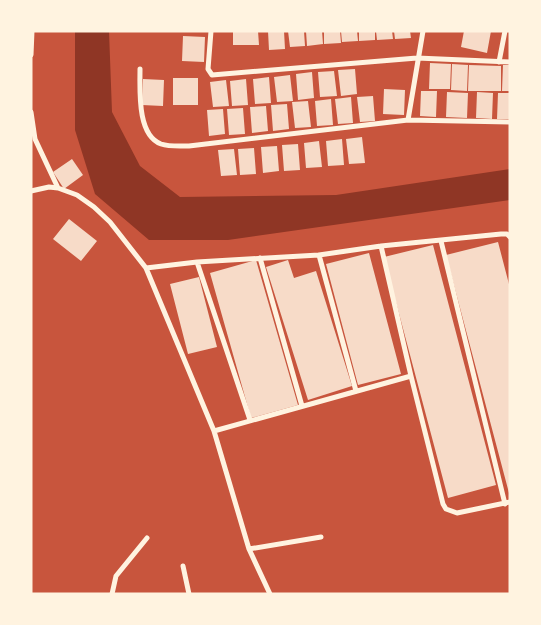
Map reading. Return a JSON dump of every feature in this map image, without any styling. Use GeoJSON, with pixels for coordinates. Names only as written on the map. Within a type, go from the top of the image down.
{"type":"FeatureCollection","features":[{"type":"Feature","properties":{"kind":"street"},"geometry":{"type":"LineString","coordinates":[[31,55],[32,31]]}},
{"type":"Feature","properties":{"kind":"street"},"geometry":{"type":"LineString","coordinates":[[212,31],[208,69],[212,76],[417,58],[510,62]]}},
{"type":"Feature","properties":{"kind":"street"},"geometry":{"type":"LineString","coordinates":[[408,120],[423,31]]}},
{"type":"Feature","properties":{"kind":"street"},"geometry":{"type":"LineString","coordinates":[[499,62],[505,31]]}},
{"type":"Feature","properties":{"kind":"street"},"geometry":{"type":"LineString","coordinates":[[140,69],[142,105],[147,134],[153,140],[164,145],[189,146],[408,120],[510,122]]}},
{"type":"Feature","properties":{"kind":"street"},"geometry":{"type":"LineString","coordinates":[[31,112],[35,139],[58,188]]}},
{"type":"Feature","properties":{"kind":"street"},"geometry":{"type":"LineString","coordinates":[[31,192],[49,187],[58,188],[77,195],[110,222],[146,268],[214,430],[249,549],[270,594]]}},
{"type":"Feature","properties":{"kind":"street"},"geometry":{"type":"LineString","coordinates":[[146,268],[197,262],[319,255],[381,246],[501,234],[506,234],[510,237]]}},
{"type":"Feature","properties":{"kind":"street"},"geometry":{"type":"LineString","coordinates":[[381,246],[410,376],[443,504],[446,509],[457,513],[507,503],[441,241]]}},
{"type":"Feature","properties":{"kind":"street"},"geometry":{"type":"LineString","coordinates":[[319,255],[356,391]]}},
{"type":"Feature","properties":{"kind":"street"},"geometry":{"type":"LineString","coordinates":[[260,258],[302,406]]}},
{"type":"Feature","properties":{"kind":"street"},"geometry":{"type":"LineString","coordinates":[[197,262],[250,420]]}},
{"type":"Feature","properties":{"kind":"street"},"geometry":{"type":"LineString","coordinates":[[214,430],[410,376]]}},
{"type":"Feature","properties":{"kind":"street"},"geometry":{"type":"LineString","coordinates":[[249,549],[321,537]]}},
{"type":"Feature","properties":{"kind":"street"},"geometry":{"type":"LineString","coordinates":[[112,594],[116,576],[147,538]]}},
{"type":"Feature","properties":{"kind":"street"},"geometry":{"type":"LineString","coordinates":[[183,566],[189,594]]}},
{"type":"Feature","properties":{"kind":"shaded area"},"geometry":{"type":"Polygon","coordinates":[[[75,31],[109,31],[112,112],[140,166],[180,197],[336,195],[510,169],[510,200],[228,240],[149,240],[95,194],[75,130],[75,31]]]}},
{"type":"Feature","properties":{"kind":"building"},"geometry":{"type":"Polygon","coordinates":[[[233,31],[258,31],[259,45],[233,45],[233,31]]]}},
{"type":"Feature","properties":{"kind":"building"},"geometry":{"type":"Polygon","coordinates":[[[268,31],[284,31],[285,49],[269,50],[268,31]]]}},
{"type":"Feature","properties":{"kind":"building"},"geometry":{"type":"Polygon","coordinates":[[[288,31],[304,31],[305,46],[290,47],[288,31]]]}},
{"type":"Feature","properties":{"kind":"building"},"geometry":{"type":"Polygon","coordinates":[[[306,31],[322,31],[323,44],[307,46],[306,31]]]}},
{"type":"Feature","properties":{"kind":"building"},"geometry":{"type":"Polygon","coordinates":[[[324,31],[340,31],[341,43],[324,44],[324,31]]]}},
{"type":"Feature","properties":{"kind":"building"},"geometry":{"type":"Polygon","coordinates":[[[341,31],[357,31],[358,41],[342,42],[341,31]]]}},
{"type":"Feature","properties":{"kind":"building"},"geometry":{"type":"Polygon","coordinates":[[[359,31],[375,31],[375,40],[359,41],[359,31]]]}},
{"type":"Feature","properties":{"kind":"building"},"geometry":{"type":"Polygon","coordinates":[[[376,31],[392,31],[393,39],[377,40],[376,31]]]}},
{"type":"Feature","properties":{"kind":"building"},"geometry":{"type":"Polygon","coordinates":[[[394,31],[410,31],[411,38],[395,39],[394,31]]]}},
{"type":"Feature","properties":{"kind":"building"},"geometry":{"type":"Polygon","coordinates":[[[464,31],[491,31],[487,53],[461,47],[464,31]]]}},
{"type":"Feature","properties":{"kind":"building"},"geometry":{"type":"Polygon","coordinates":[[[183,36],[205,37],[204,62],[182,61],[183,36]]]}},
{"type":"Feature","properties":{"kind":"building"},"geometry":{"type":"Polygon","coordinates":[[[430,63],[451,64],[450,89],[429,89],[430,63]]]}},
{"type":"Feature","properties":{"kind":"building"},"geometry":{"type":"Polygon","coordinates":[[[452,64],[468,65],[467,91],[451,90],[452,64]]]}},
{"type":"Feature","properties":{"kind":"building"},"geometry":{"type":"Polygon","coordinates":[[[469,65],[501,66],[501,91],[468,91],[469,65]]]}},
{"type":"Feature","properties":{"kind":"building"},"geometry":{"type":"Polygon","coordinates":[[[503,65],[510,65],[510,91],[502,91],[503,65]]]}},
{"type":"Feature","properties":{"kind":"building"},"geometry":{"type":"Polygon","coordinates":[[[355,69],[357,94],[341,96],[338,70],[355,69]]]}},
{"type":"Feature","properties":{"kind":"building"},"geometry":{"type":"Polygon","coordinates":[[[334,71],[337,96],[320,97],[318,72],[334,71]]]}},
{"type":"Feature","properties":{"kind":"building"},"geometry":{"type":"Polygon","coordinates":[[[312,72],[314,98],[298,100],[296,74],[312,72]]]}},
{"type":"Feature","properties":{"kind":"building"},"geometry":{"type":"Polygon","coordinates":[[[290,75],[293,101],[277,102],[274,77],[290,75]]]}},
{"type":"Feature","properties":{"kind":"building"},"geometry":{"type":"Polygon","coordinates":[[[269,77],[271,103],[255,104],[253,79],[269,77]]]}},
{"type":"Feature","properties":{"kind":"building"},"geometry":{"type":"Polygon","coordinates":[[[173,78],[198,78],[198,105],[173,105],[173,78]]]}},
{"type":"Feature","properties":{"kind":"building"},"geometry":{"type":"Polygon","coordinates":[[[143,79],[164,80],[163,106],[142,105],[143,79]]]}},
{"type":"Feature","properties":{"kind":"building"},"geometry":{"type":"Polygon","coordinates":[[[246,79],[248,105],[232,106],[230,81],[246,79]]]}},
{"type":"Feature","properties":{"kind":"building"},"geometry":{"type":"Polygon","coordinates":[[[226,80],[229,106],[213,107],[210,82],[226,80]]]}},
{"type":"Feature","properties":{"kind":"building"},"geometry":{"type":"Polygon","coordinates":[[[384,89],[405,90],[404,115],[383,114],[384,89]]]}},
{"type":"Feature","properties":{"kind":"building"},"geometry":{"type":"Polygon","coordinates":[[[421,91],[437,91],[436,117],[420,116],[421,91]]]}},
{"type":"Feature","properties":{"kind":"building"},"geometry":{"type":"Polygon","coordinates":[[[447,92],[468,93],[467,118],[446,117],[447,92]]]}},
{"type":"Feature","properties":{"kind":"building"},"geometry":{"type":"Polygon","coordinates":[[[477,92],[493,93],[492,119],[476,118],[477,92]]]}},
{"type":"Feature","properties":{"kind":"building"},"geometry":{"type":"Polygon","coordinates":[[[498,93],[510,93],[510,119],[497,119],[498,93]]]}},
{"type":"Feature","properties":{"kind":"building"},"geometry":{"type":"Polygon","coordinates":[[[373,96],[375,121],[360,122],[357,97],[373,96]]]}},
{"type":"Feature","properties":{"kind":"building"},"geometry":{"type":"Polygon","coordinates":[[[351,97],[353,123],[338,124],[335,99],[351,97]]]}},
{"type":"Feature","properties":{"kind":"building"},"geometry":{"type":"Polygon","coordinates":[[[331,99],[333,125],[317,126],[315,101],[331,99]]]}},
{"type":"Feature","properties":{"kind":"building"},"geometry":{"type":"Polygon","coordinates":[[[308,101],[311,127],[295,128],[292,102],[308,101]]]}},
{"type":"Feature","properties":{"kind":"building"},"geometry":{"type":"Polygon","coordinates":[[[287,104],[289,129],[273,131],[271,105],[287,104]]]}},
{"type":"Feature","properties":{"kind":"building"},"geometry":{"type":"Polygon","coordinates":[[[266,106],[268,131],[252,133],[250,107],[266,106]]]}},
{"type":"Feature","properties":{"kind":"building"},"geometry":{"type":"Polygon","coordinates":[[[243,108],[245,134],[229,135],[227,109],[243,108]]]}},
{"type":"Feature","properties":{"kind":"building"},"geometry":{"type":"Polygon","coordinates":[[[223,109],[225,134],[209,136],[207,110],[223,109]]]}},
{"type":"Feature","properties":{"kind":"building"},"geometry":{"type":"Polygon","coordinates":[[[362,137],[365,163],[349,164],[346,139],[362,137]]]}},
{"type":"Feature","properties":{"kind":"building"},"geometry":{"type":"Polygon","coordinates":[[[342,139],[344,165],[328,166],[326,141],[342,139]]]}},
{"type":"Feature","properties":{"kind":"building"},"geometry":{"type":"Polygon","coordinates":[[[319,141],[322,167],[306,168],[304,143],[319,141]]]}},
{"type":"Feature","properties":{"kind":"building"},"geometry":{"type":"Polygon","coordinates":[[[298,144],[300,170],[284,171],[282,145],[298,144]]]}},
{"type":"Feature","properties":{"kind":"building"},"geometry":{"type":"Polygon","coordinates":[[[277,146],[279,171],[263,173],[261,147],[277,146]]]}},
{"type":"Feature","properties":{"kind":"building"},"geometry":{"type":"Polygon","coordinates":[[[254,148],[256,174],[240,175],[238,149],[254,148]]]}},
{"type":"Feature","properties":{"kind":"building"},"geometry":{"type":"Polygon","coordinates":[[[234,149],[237,175],[221,176],[218,150],[234,149]]]}},
{"type":"Feature","properties":{"kind":"building"},"geometry":{"type":"Polygon","coordinates":[[[72,159],[83,175],[64,189],[53,172],[72,159]]]}},
{"type":"Feature","properties":{"kind":"building"},"geometry":{"type":"Polygon","coordinates":[[[69,219],[97,241],[81,261],[53,239],[69,219]]]}},
{"type":"Feature","properties":{"kind":"building"},"geometry":{"type":"Polygon","coordinates":[[[498,242],[510,288],[509,493],[446,255],[498,242]]]}},
{"type":"Feature","properties":{"kind":"building"},"geometry":{"type":"Polygon","coordinates":[[[433,245],[496,485],[448,498],[384,257],[433,245]]]}},
{"type":"Feature","properties":{"kind":"building"},"geometry":{"type":"Polygon","coordinates":[[[369,253],[401,374],[358,385],[326,264],[369,253]]]}},
{"type":"Feature","properties":{"kind":"building"},"geometry":{"type":"Polygon","coordinates":[[[256,260],[298,405],[251,418],[210,273],[256,260]]]}},
{"type":"Feature","properties":{"kind":"building"},"geometry":{"type":"Polygon","coordinates":[[[288,260],[294,278],[316,271],[352,386],[308,400],[266,267],[288,260]]]}},
{"type":"Feature","properties":{"kind":"building"},"geometry":{"type":"Polygon","coordinates":[[[199,277],[217,347],[188,354],[170,284],[199,277]]]}}]}
